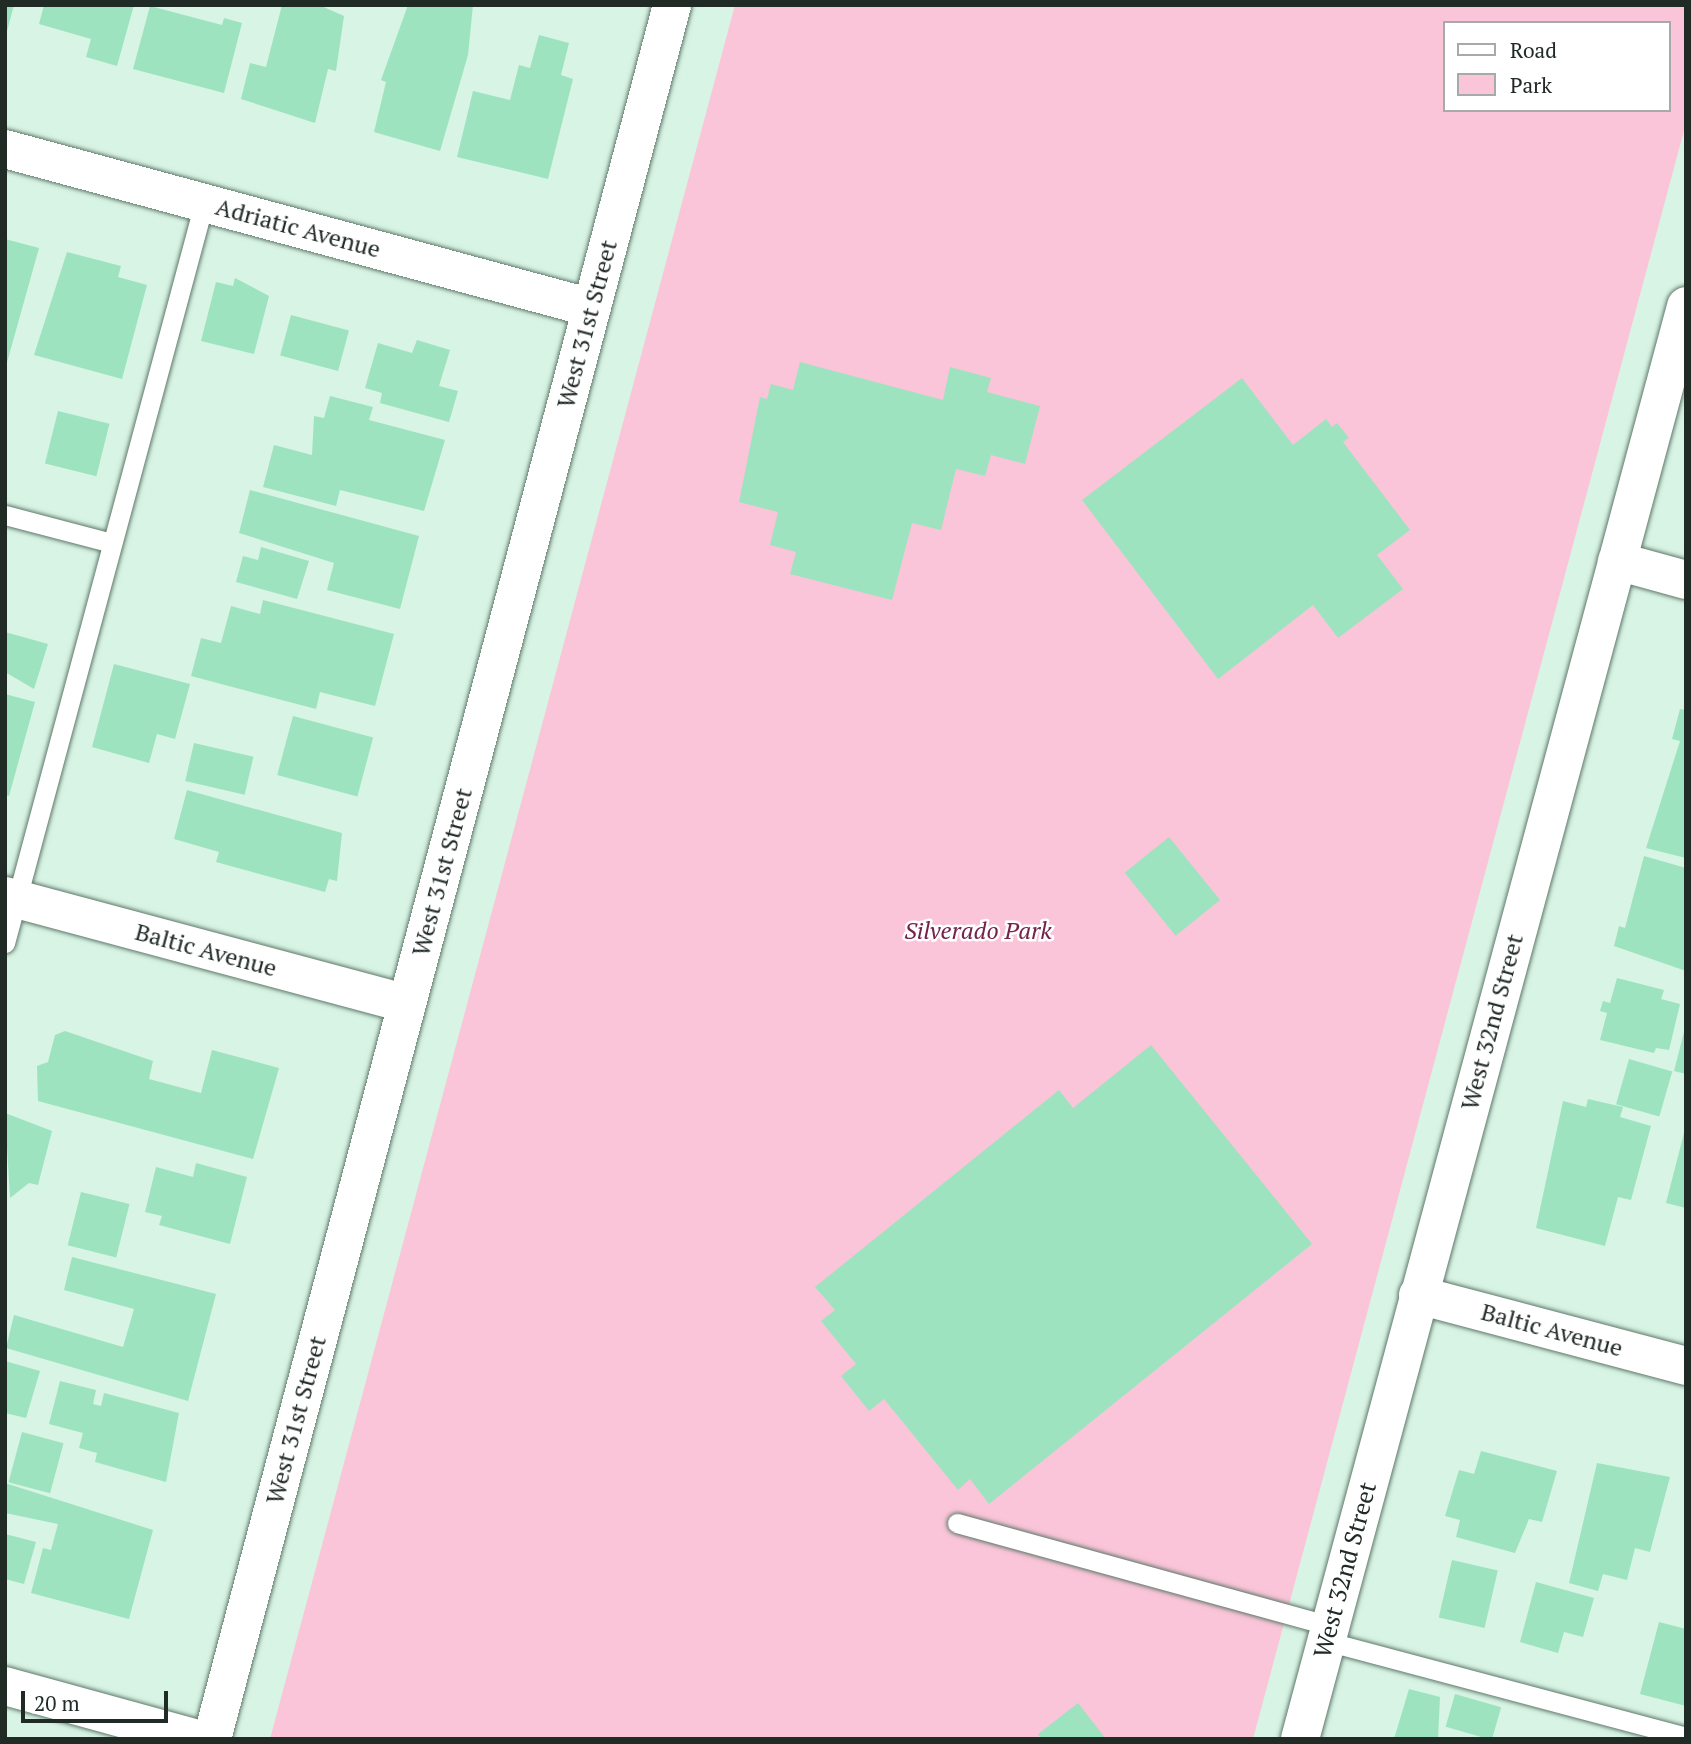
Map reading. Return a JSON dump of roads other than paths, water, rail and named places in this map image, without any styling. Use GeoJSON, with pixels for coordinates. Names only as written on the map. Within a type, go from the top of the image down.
{"type":"FeatureCollection","features":[{"type":"Feature","properties":{"kind":"street","name":"West 31st Street"},"geometry":{"type":"LineString","coordinates":[[212,1739],[672,5]]}},
{"type":"Feature","properties":{"kind":"street","name":"Adriatic Avenue"},"geometry":{"type":"LineString","coordinates":[[5,149],[592,308]]}},
{"type":"Feature","properties":{"kind":"street","name":"West 32nd Street"},"geometry":{"type":"LineString","coordinates":[[1300,1739],[1686,306]]}},
{"type":"Feature","properties":{"kind":"street"},"geometry":{"type":"LineString","coordinates":[[1616,561],[1686,580]]}},
{"type":"Feature","properties":{"kind":"street","name":"Baltic Avenue"},"geometry":{"type":"LineString","coordinates":[[11,898],[407,1004]]}},
{"type":"Feature","properties":{"kind":"street","name":"Baltic Avenue"},"geometry":{"type":"LineString","coordinates":[[1418,1295],[1686,1366]]}},
{"type":"Feature","properties":{"kind":"street"},"geometry":{"type":"LineString","coordinates":[[5,1686],[198,1739]]}},
{"type":"Feature","properties":{"kind":"lane"},"geometry":{"type":"LineString","coordinates":[[5,943],[11,898],[112,543],[204,203]]}},
{"type":"Feature","properties":{"kind":"lane"},"geometry":{"type":"LineString","coordinates":[[5,515],[112,543]]}},
{"type":"Feature","properties":{"kind":"lane"},"geometry":{"type":"LineString","coordinates":[[957,1523],[1686,1737]]}},
{"type":"Feature","properties":{"kind":"park label","name":"Silverado Park"},"geometry":{"type":"Point","coordinates":[978,931]}}]}
